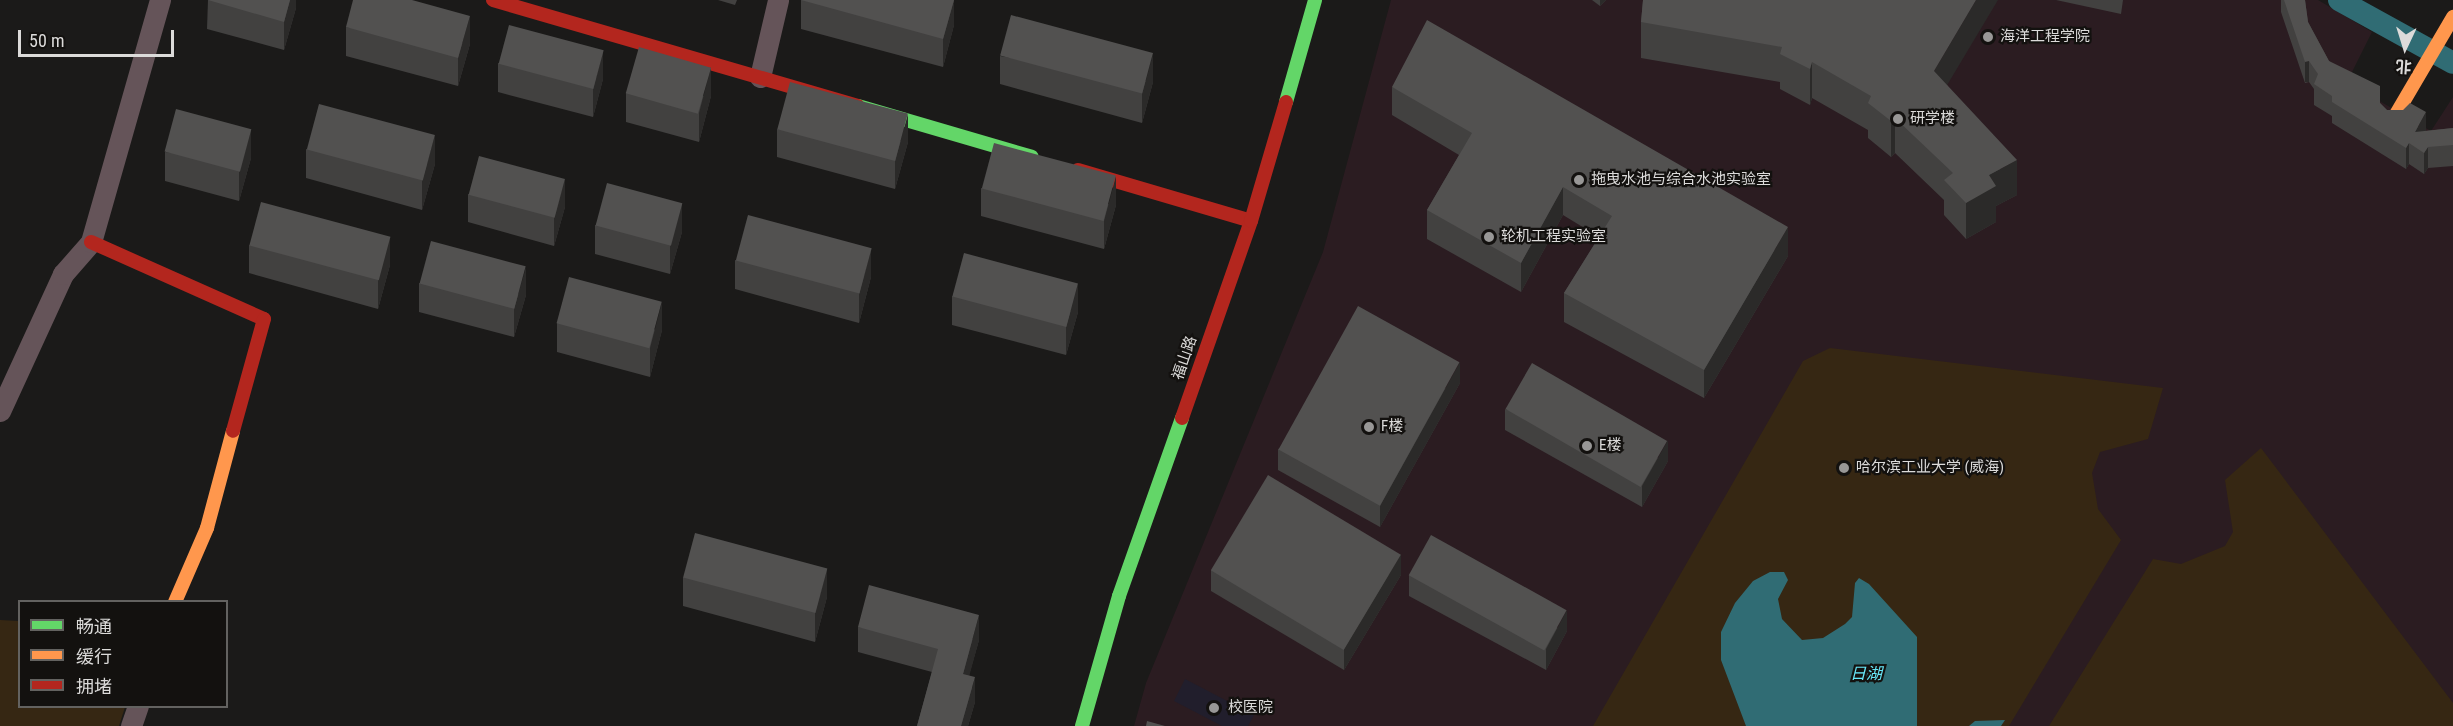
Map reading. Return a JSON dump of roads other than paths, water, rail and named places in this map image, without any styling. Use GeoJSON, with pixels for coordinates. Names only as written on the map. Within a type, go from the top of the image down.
{"type":"FeatureCollection","features":[{"type":"Feature","properties":{"kind":"street"},"geometry":{"type":"LineString","coordinates":[[0,411],[63,274],[91,242],[160,0]]}},
{"type":"Feature","properties":{"kind":"street"},"geometry":{"type":"LineString","coordinates":[[493,0],[519,3],[760,77],[1251,221]]}},
{"type":"Feature","properties":{"kind":"street"},"geometry":{"type":"LineString","coordinates":[[760,77],[778,0]]}},
{"type":"Feature","properties":{"kind":"street","name":"福山路"},"geometry":{"type":"LineString","coordinates":[[1082,726],[1119,596],[1251,221],[1315,0]]}},
{"type":"Feature","properties":{"kind":"street"},"geometry":{"type":"LineString","coordinates":[[2396,116],[2453,17]]}},
{"type":"Feature","properties":{"kind":"street"},"geometry":{"type":"LineString","coordinates":[[91,242],[264,320],[207,528],[176,600]]}},
{"type":"Feature","properties":{"kind":"street"},"geometry":{"type":"LineString","coordinates":[[131,726],[137,708]]}},
{"type":"Feature","properties":{"kind":"water","name":"日湖"},"geometry":{"type":"Polygon","coordinates":[[[1770,572],[1784,572],[1788,580],[1778,599],[1782,619],[1802,640],[1823,638],[1845,624],[1852,617],[1855,583],[1859,578],[1869,584],[1917,637],[1917,726],[1746,726],[1721,660],[1721,632],[1735,603],[1753,581],[1770,572]]]}},
{"type":"Feature","properties":{"kind":"water"},"geometry":{"type":"Polygon","coordinates":[[[2005,720],[2001,726],[1969,726],[1975,721],[2005,720]]]}},
{"type":"Feature","properties":{"kind":"waterway"},"geometry":{"type":"LineString","coordinates":[[2339,0],[2453,63]]}},
{"type":"Feature","properties":{"kind":"place","name":"海洋工程学院"},"geometry":{"type":"Point","coordinates":[1988,37]}},
{"type":"Feature","properties":{"kind":"place","name":"研学楼"},"geometry":{"type":"Point","coordinates":[1898,119]}},
{"type":"Feature","properties":{"kind":"place","name":"拖曳水池与综合水池实验室"},"geometry":{"type":"Point","coordinates":[1579,180]}},
{"type":"Feature","properties":{"kind":"place","name":"轮机工程实验室"},"geometry":{"type":"Point","coordinates":[1489,237]}},
{"type":"Feature","properties":{"kind":"place","name":"F楼"},"geometry":{"type":"Point","coordinates":[1369,427]}},
{"type":"Feature","properties":{"kind":"place","name":"E楼"},"geometry":{"type":"Point","coordinates":[1587,446]}},
{"type":"Feature","properties":{"kind":"place","name":"哈尔滨工业大学 (威海)"},"geometry":{"type":"Point","coordinates":[1844,468]}},
{"type":"Feature","properties":{"kind":"place","name":"校医院"},"geometry":{"type":"Point","coordinates":[1214,708]}}]}
